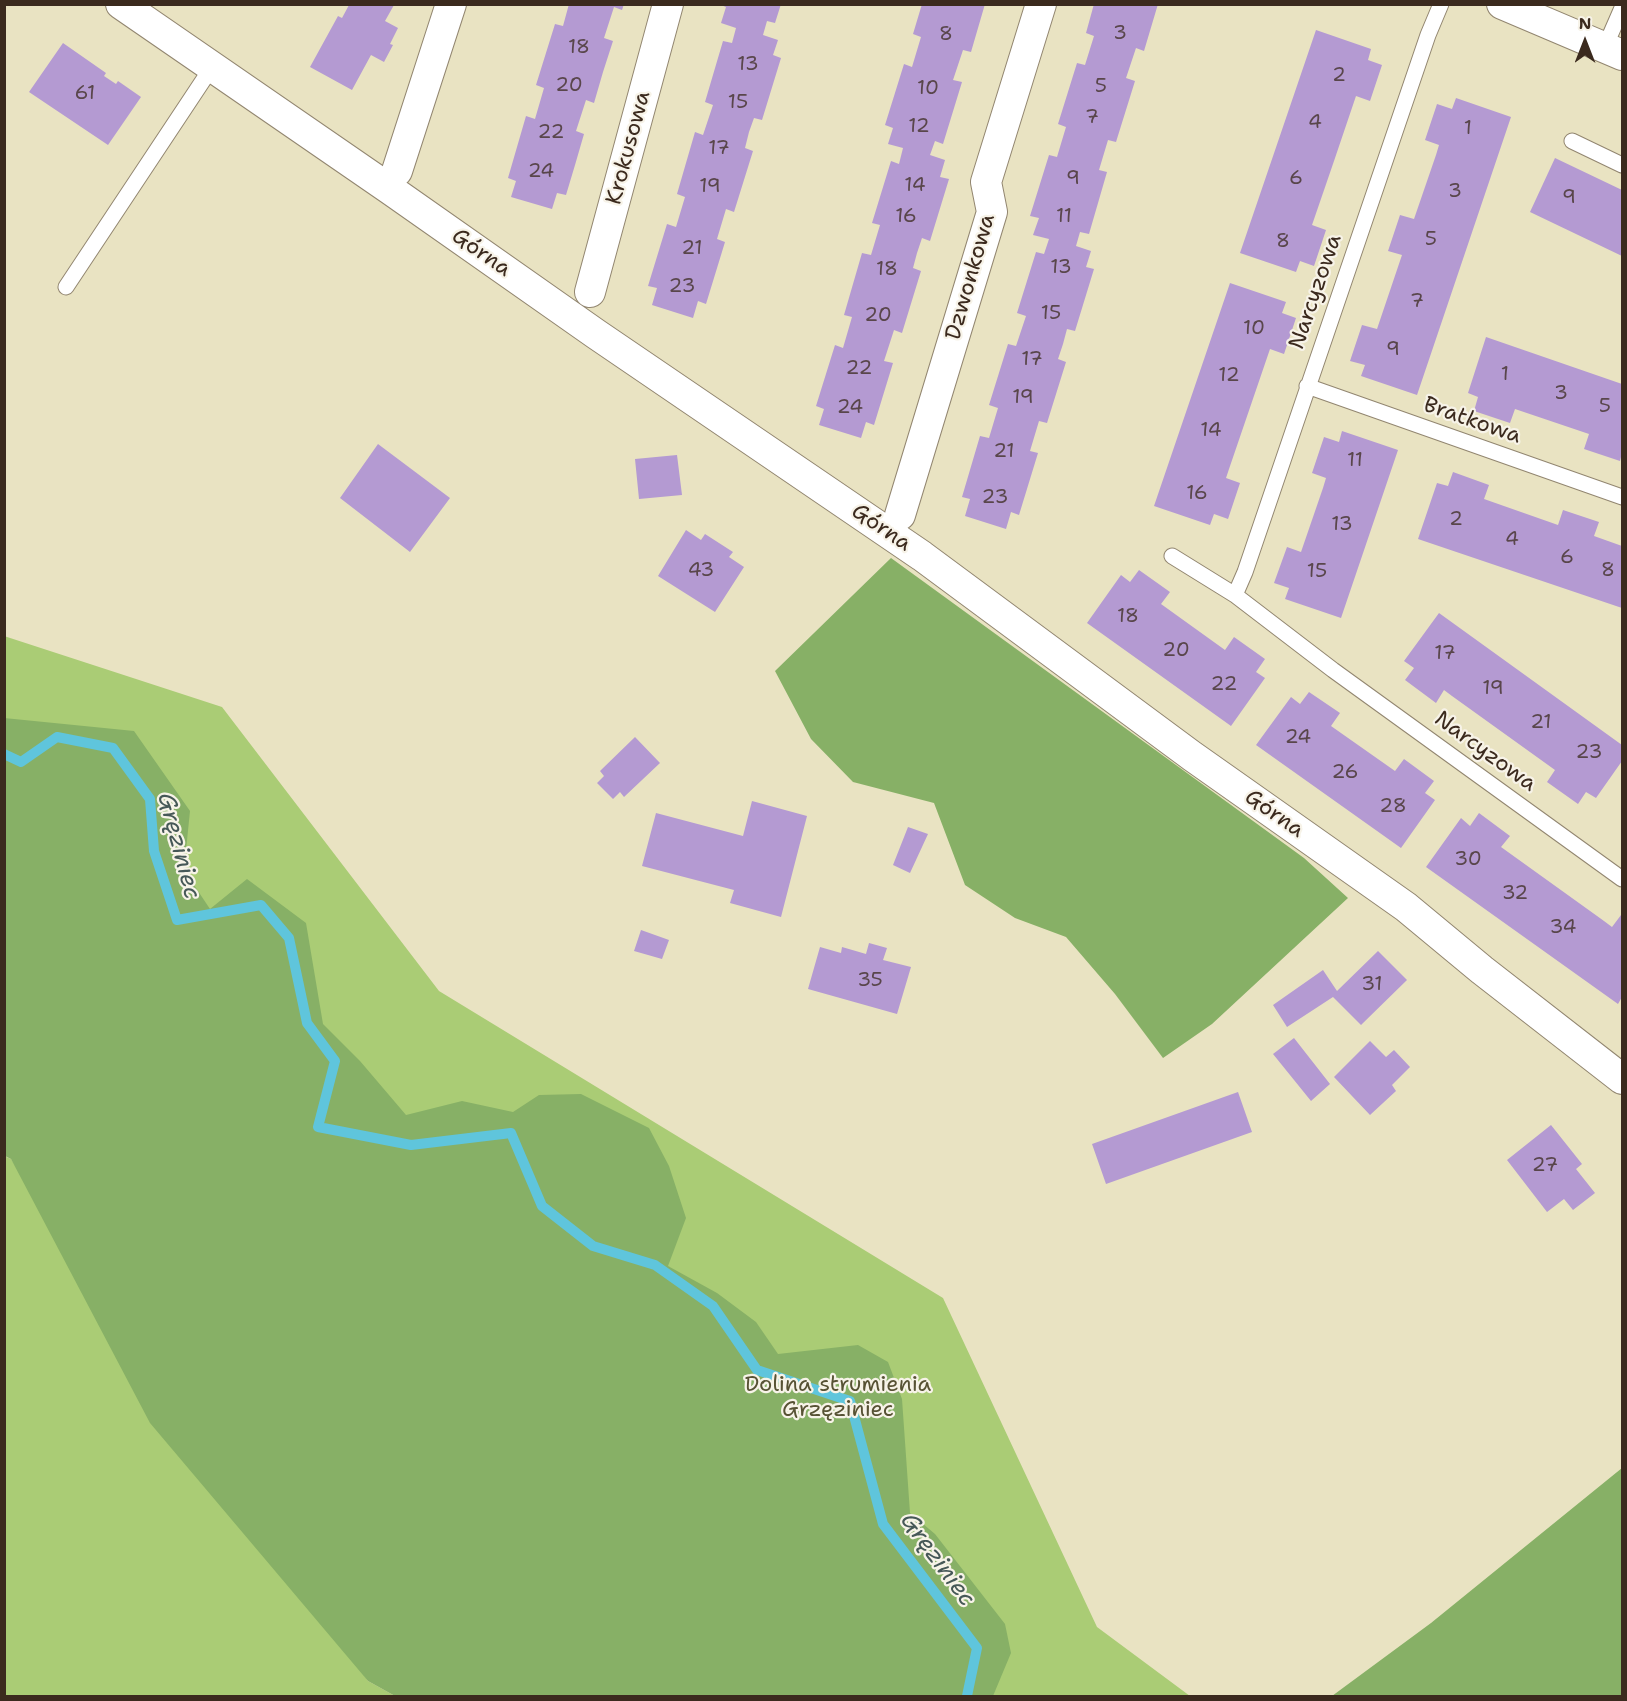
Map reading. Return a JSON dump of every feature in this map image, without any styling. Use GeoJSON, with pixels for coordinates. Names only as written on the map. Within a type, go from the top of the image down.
{"type":"FeatureCollection","features":[{"type":"Feature","properties":{"kind":"street","name":"Górna"},"geometry":{"type":"LineString","coordinates":[[121,4],[606,341],[922,556],[1192,756],[1406,907],[1482,970],[1623,1079]]}},
{"type":"Feature","properties":{"kind":"street"},"geometry":{"type":"LineString","coordinates":[[397,171],[451,4]]}},
{"type":"Feature","properties":{"kind":"street","name":"Krokusowa"},"geometry":{"type":"LineString","coordinates":[[590,292],[668,4]]}},
{"type":"Feature","properties":{"kind":"street","name":"Dzwonkowa"},"geometry":{"type":"LineString","coordinates":[[900,515],[992,212],[987,182],[1041,4]]}},
{"type":"Feature","properties":{"kind":"street"},"geometry":{"type":"LineString","coordinates":[[1502,4],[1614,51]]}},
{"type":"Feature","properties":{"kind":"lane","name":"Narcyzowa"},"geometry":{"type":"LineString","coordinates":[[1235,595],[1245,572],[1428,35],[1441,4]]}},
{"type":"Feature","properties":{"kind":"lane"},"geometry":{"type":"LineString","coordinates":[[1614,51],[1623,8]]}},
{"type":"Feature","properties":{"kind":"lane"},"geometry":{"type":"LineString","coordinates":[[66,286],[212,67]]}},
{"type":"Feature","properties":{"kind":"lane"},"geometry":{"type":"LineString","coordinates":[[1572,141],[1623,165]]}},
{"type":"Feature","properties":{"kind":"lane","name":"Bratkowa"},"geometry":{"type":"LineString","coordinates":[[1307,386],[1623,497]]}},
{"type":"Feature","properties":{"kind":"lane","name":"Narcyzowa"},"geometry":{"type":"LineString","coordinates":[[1172,556],[1235,595],[1342,677],[1623,879]]}},
{"type":"Feature","properties":{"kind":"green space"},"geometry":{"type":"Polygon","coordinates":[[[891,558],[1304,858],[1348,898],[1212,1024],[1163,1058],[1115,994],[1066,937],[1015,918],[965,885],[934,803],[853,782],[811,739],[775,671],[891,558]]]}},
{"type":"Feature","properties":{"kind":"green space","name":"Dolina strumienia Grzęziniec"},"geometry":{"type":"Polygon","coordinates":[[[4,636],[222,707],[439,991],[943,1298],[1097,1627],[1190,1696],[838,1696],[5,879],[4,636]]]}},
{"type":"Feature","properties":{"kind":"green space"},"geometry":{"type":"Polygon","coordinates":[[[4,718],[134,731],[190,811],[184,870],[210,909],[247,879],[306,923],[323,1024],[360,1061],[406,1115],[462,1101],[513,1112],[539,1095],[581,1094],[649,1128],[669,1166],[686,1218],[668,1266],[717,1293],[756,1322],[778,1354],[858,1345],[888,1362],[902,1399],[910,1513],[935,1534],[1005,1624],[1011,1653],[993,1696],[395,1696],[368,1681],[150,1423],[11,1159],[5,1156],[4,718]]]}},
{"type":"Feature","properties":{"kind":"green space"},"geometry":{"type":"Polygon","coordinates":[[[4,1156],[11,1159],[368,1681],[395,1696],[5,1696],[4,1156]]]}},
{"type":"Feature","properties":{"kind":"green space"},"geometry":{"type":"Polygon","coordinates":[[[1622,1468],[1622,1696],[1332,1696],[1431,1623],[1622,1468]]]}},
{"type":"Feature","properties":{"kind":"building"},"geometry":{"type":"Polygon","coordinates":[[[569,4],[624,4],[622,10],[614,7],[604,38],[613,41],[594,103],[586,100],[576,131],[584,134],[566,195],[557,193],[552,209],[511,197],[516,181],[508,178],[526,116],[535,119],[544,88],[536,85],[555,24],[563,26],[569,4]]]}},
{"type":"Feature","properties":{"kind":"building"},"geometry":{"type":"Polygon","coordinates":[[[718,4],[781,4],[775,23],[767,21],[763,35],[778,40],[773,55],[781,58],[762,120],[754,118],[749,132],[745,148],[753,151],[734,212],[726,209],[717,239],[725,242],[706,304],[698,301],[693,318],[652,305],[657,288],[648,286],[667,224],[676,227],[685,197],[677,194],[695,132],[703,135],[713,105],[705,102],[723,41],[732,43],[736,28],[721,23],[726,7],[718,4]]]}},
{"type":"Feature","properties":{"kind":"building"},"geometry":{"type":"Polygon","coordinates":[[[922,4],[985,4],[971,52],[963,50],[953,80],[962,82],[943,144],[935,141],[930,155],[945,160],[940,177],[949,179],[930,241],[922,238],[917,253],[913,268],[921,271],[902,333],[894,330],[884,361],[893,363],[874,425],[866,422],[861,438],[819,425],[824,409],[816,406],[835,345],[843,348],[852,317],[844,315],[862,253],[871,255],[880,225],[872,223],[891,161],[899,164],[903,148],[888,144],[893,128],[885,125],[904,64],[912,67],[921,37],[913,34],[922,4]]]}},
{"type":"Feature","properties":{"kind":"building"},"geometry":{"type":"Polygon","coordinates":[[[1094,4],[1158,4],[1144,51],[1136,48],[1126,78],[1135,81],[1116,142],[1108,140],[1099,170],[1107,172],[1089,234],[1080,232],[1076,246],[1091,251],[1086,267],[1094,269],[1075,331],[1067,329],[1058,359],[1066,362],[1047,423],[1039,421],[1030,451],[1038,453],[1019,515],[1011,512],[1006,529],[965,516],[970,499],[962,497],[980,436],[989,438],[998,408],[989,405],[1008,344],[1016,346],[1026,316],[1017,313],[1036,252],[1044,254],[1049,239],[1033,235],[1039,218],[1030,216],[1049,155],[1057,157],[1066,127],[1058,124],[1077,63],[1085,65],[1094,36],[1086,33],[1094,4]]]}},
{"type":"Feature","properties":{"kind":"building"},"geometry":{"type":"Polygon","coordinates":[[[349,5],[394,5],[385,21],[398,28],[390,44],[393,45],[384,62],[371,55],[352,90],[310,67],[338,16],[342,18],[349,5]]]}},
{"type":"Feature","properties":{"kind":"building"},"geometry":{"type":"Polygon","coordinates":[[[1316,30],[1371,49],[1368,60],[1382,65],[1370,101],[1356,96],[1312,225],[1326,230],[1314,266],[1300,261],[1296,272],[1240,253],[1316,30]]]}},
{"type":"Feature","properties":{"kind":"building"},"geometry":{"type":"Polygon","coordinates":[[[63,43],[106,73],[104,76],[116,84],[118,81],[141,97],[108,145],[29,92],[63,43]]]}},
{"type":"Feature","properties":{"kind":"building"},"geometry":{"type":"Polygon","coordinates":[[[1456,98],[1511,117],[1417,395],[1361,376],[1365,365],[1350,361],[1362,325],[1377,329],[1402,255],[1388,251],[1400,215],[1414,219],[1436,155],[1439,145],[1425,140],[1437,104],[1452,109],[1456,98]]]}},
{"type":"Feature","properties":{"kind":"building"},"geometry":{"type":"Polygon","coordinates":[[[1555,158],[1622,190],[1622,256],[1530,212],[1555,158]]]}},
{"type":"Feature","properties":{"kind":"building"},"geometry":{"type":"Polygon","coordinates":[[[1230,283],[1286,302],[1282,313],[1296,318],[1284,354],[1270,349],[1229,469],[1226,478],[1240,483],[1228,519],[1214,514],[1210,525],[1154,506],[1230,283]]]}},
{"type":"Feature","properties":{"kind":"building"},"geometry":{"type":"Polygon","coordinates":[[[1486,337],[1622,384],[1620,461],[1584,449],[1589,434],[1515,409],[1510,423],[1474,411],[1478,397],[1468,393],[1486,337]]]}},
{"type":"Feature","properties":{"kind":"building"},"geometry":{"type":"Polygon","coordinates":[[[1342,431],[1398,450],[1341,618],[1285,599],[1289,588],[1274,583],[1287,547],[1301,552],[1323,488],[1326,478],[1312,473],[1324,437],[1339,442],[1342,431]]]}},
{"type":"Feature","properties":{"kind":"building"},"geometry":{"type":"Polygon","coordinates":[[[378,444],[450,498],[410,552],[340,498],[378,444]]]}},
{"type":"Feature","properties":{"kind":"building"},"geometry":{"type":"Polygon","coordinates":[[[677,455],[682,495],[639,499],[635,459],[677,455]]]}},
{"type":"Feature","properties":{"kind":"building"},"geometry":{"type":"Polygon","coordinates":[[[1453,472],[1489,485],[1484,499],[1558,525],[1563,510],[1599,522],[1594,536],[1622,546],[1622,608],[1418,539],[1437,483],[1448,486],[1453,472]]]}},
{"type":"Feature","properties":{"kind":"building"},"geometry":{"type":"Polygon","coordinates":[[[686,530],[701,540],[705,534],[733,552],[729,557],[744,567],[715,612],[658,576],[686,530]]]}},
{"type":"Feature","properties":{"kind":"building"},"geometry":{"type":"Polygon","coordinates":[[[1139,570],[1170,592],[1161,604],[1225,650],[1234,637],[1265,659],[1256,672],[1265,678],[1231,726],[1087,623],[1121,575],[1130,582],[1139,570]]]}},
{"type":"Feature","properties":{"kind":"building"},"geometry":{"type":"Polygon","coordinates":[[[1439,613],[1622,745],[1622,761],[1596,798],[1586,792],[1578,804],[1547,782],[1555,770],[1444,690],[1436,703],[1405,680],[1414,668],[1404,661],[1439,613]]]}},
{"type":"Feature","properties":{"kind":"building"},"geometry":{"type":"Polygon","coordinates":[[[1309,692],[1340,713],[1331,726],[1395,771],[1404,759],[1434,781],[1425,793],[1435,800],[1401,848],[1256,745],[1291,697],[1300,704],[1309,692]]]}},
{"type":"Feature","properties":{"kind":"building"},"geometry":{"type":"Polygon","coordinates":[[[635,737],[660,763],[624,797],[620,792],[613,799],[597,783],[604,776],[600,771],[635,737]]]}},
{"type":"Feature","properties":{"kind":"building"},"geometry":{"type":"Polygon","coordinates":[[[752,801],[807,816],[781,917],[730,903],[734,890],[642,866],[656,813],[743,836],[752,801]]]}},
{"type":"Feature","properties":{"kind":"building"},"geometry":{"type":"Polygon","coordinates":[[[1479,813],[1510,836],[1501,847],[1612,927],[1622,916],[1622,997],[1618,1004],[1426,867],[1461,818],[1470,826],[1479,813]]]}},
{"type":"Feature","properties":{"kind":"building"},"geometry":{"type":"Polygon","coordinates":[[[908,827],[928,834],[910,873],[893,865],[908,827]]]}},
{"type":"Feature","properties":{"kind":"building"},"geometry":{"type":"Polygon","coordinates":[[[641,930],[669,940],[662,959],[634,951],[641,930]]]}},
{"type":"Feature","properties":{"kind":"building"},"geometry":{"type":"Polygon","coordinates":[[[869,943],[887,948],[883,960],[911,967],[897,1014],[808,989],[820,947],[841,953],[842,947],[866,954],[869,943]]]}},
{"type":"Feature","properties":{"kind":"building"},"geometry":{"type":"Polygon","coordinates":[[[1378,951],[1407,980],[1361,1025],[1333,997],[1287,1027],[1273,1005],[1323,970],[1337,991],[1378,951]]]}},
{"type":"Feature","properties":{"kind":"building"},"geometry":{"type":"Polygon","coordinates":[[[1294,1038],[1330,1084],[1311,1101],[1273,1054],[1294,1038]]]}},
{"type":"Feature","properties":{"kind":"building"},"geometry":{"type":"Polygon","coordinates":[[[1370,1041],[1386,1057],[1394,1050],[1410,1067],[1392,1085],[1396,1091],[1370,1115],[1334,1077],[1370,1041]]]}},
{"type":"Feature","properties":{"kind":"building"},"geometry":{"type":"Polygon","coordinates":[[[1238,1092],[1252,1132],[1106,1184],[1092,1144],[1238,1092]]]}},
{"type":"Feature","properties":{"kind":"building"},"geometry":{"type":"Polygon","coordinates":[[[1551,1125],[1582,1164],[1576,1169],[1595,1193],[1573,1210],[1564,1199],[1547,1212],[1507,1160],[1551,1125]]]}},
{"type":"Feature","properties":{"kind":"waterway","name":"Gręziniec"},"geometry":{"type":"LineString","coordinates":[[4,754],[21,762],[57,737],[113,748],[150,799],[154,851],[177,920],[261,905],[289,938],[307,1023],[335,1061],[318,1127],[411,1145],[511,1133],[542,1206],[593,1246],[655,1265],[713,1306],[757,1370],[850,1401],[883,1524],[977,1648],[967,1696]]}}]}
